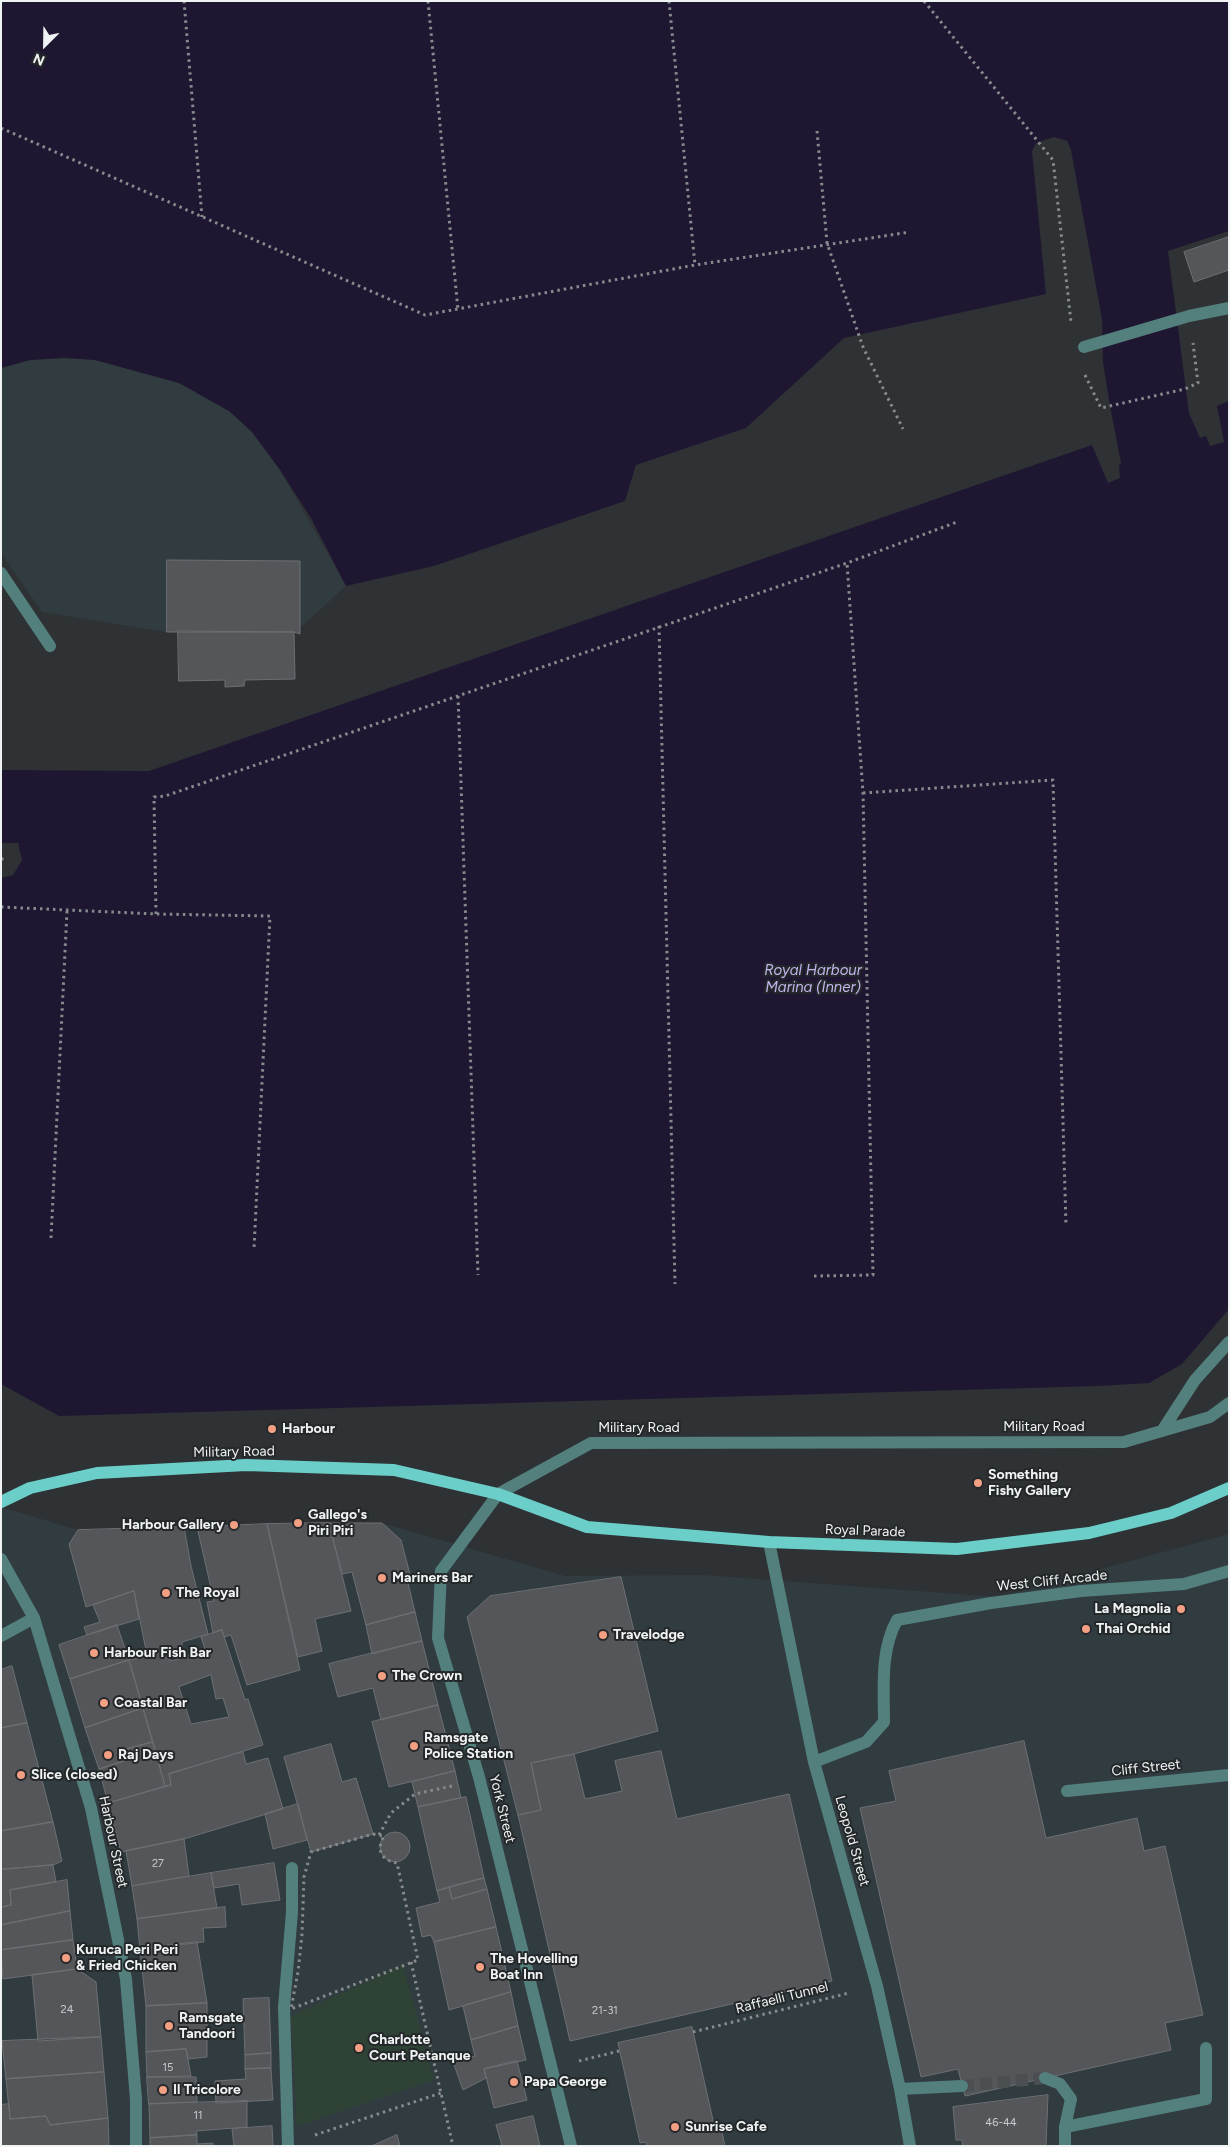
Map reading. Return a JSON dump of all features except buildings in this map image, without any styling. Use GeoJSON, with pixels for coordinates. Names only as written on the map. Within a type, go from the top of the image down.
{"type":"FeatureCollection","features":[{"type":"Feature","properties":{"kind":"main road","name":"Military Road"},"geometry":{"type":"LineString","coordinates":[[1,1502],[30,1488],[97,1473],[246,1465],[394,1470],[498,1494]]}},
{"type":"Feature","properties":{"kind":"main road","name":"Royal Parade"},"geometry":{"type":"LineString","coordinates":[[498,1494],[587,1527],[769,1542],[958,1549],[1016,1544],[1089,1533],[1171,1513],[1229,1488]]}},
{"type":"Feature","properties":{"kind":"street"},"geometry":{"type":"LineString","coordinates":[[1084,348],[1189,316],[1229,308]]}},
{"type":"Feature","properties":{"kind":"street"},"geometry":{"type":"LineString","coordinates":[[1,573],[50,646]]}},
{"type":"Feature","properties":{"kind":"street"},"geometry":{"type":"LineString","coordinates":[[1162,1431],[1195,1380],[1229,1342]]}},
{"type":"Feature","properties":{"kind":"street","name":"Military Road"},"geometry":{"type":"LineString","coordinates":[[498,1494],[591,1444],[1124,1442],[1210,1417],[1229,1403]]}},
{"type":"Feature","properties":{"kind":"street","name":"York Street"},"geometry":{"type":"LineString","coordinates":[[498,1494],[441,1571],[438,1638],[479,1777],[571,2146]]}},
{"type":"Feature","properties":{"kind":"street","name":"Leopold Street"},"geometry":{"type":"LineString","coordinates":[[769,1542],[814,1762],[876,1986],[900,2090],[910,2146]]}},
{"type":"Feature","properties":{"kind":"street","name":"Harbour Street"},"geometry":{"type":"LineString","coordinates":[[1,1559],[34,1618],[91,1808],[126,1979],[136,2099],[136,2146]]}},
{"type":"Feature","properties":{"kind":"street","name":"West Cliff Arcade"},"geometry":{"type":"LineString","coordinates":[[814,1762],[866,1742],[884,1722],[884,1672],[888,1636],[897,1620],[927,1613],[1081,1591],[1184,1584],[1229,1571]]}},
{"type":"Feature","properties":{"kind":"street"},"geometry":{"type":"LineString","coordinates":[[1,1636],[34,1618]]}},
{"type":"Feature","properties":{"kind":"street","name":"Cliff Street"},"geometry":{"type":"LineString","coordinates":[[1067,1791],[1229,1775]]}},
{"type":"Feature","properties":{"kind":"street"},"geometry":{"type":"LineString","coordinates":[[288,2145],[284,2007],[292,1912],[292,1868]]}},
{"type":"Feature","properties":{"kind":"street"},"geometry":{"type":"LineString","coordinates":[[1065,2127],[1206,2099],[1206,2048]]}},
{"type":"Feature","properties":{"kind":"street"},"geometry":{"type":"LineString","coordinates":[[1045,2078],[1060,2084],[1071,2100],[1065,2127],[1065,2146]]}},
{"type":"Feature","properties":{"kind":"street"},"geometry":{"type":"LineString","coordinates":[[900,2090],[962,2086]]}},
{"type":"Feature","properties":{"kind":"path"},"geometry":{"type":"LineString","coordinates":[[184,1],[202,218]]}},
{"type":"Feature","properties":{"kind":"path"},"geometry":{"type":"LineString","coordinates":[[428,1],[458,310]]}},
{"type":"Feature","properties":{"kind":"path"},"geometry":{"type":"LineString","coordinates":[[669,1],[695,265]]}},
{"type":"Feature","properties":{"kind":"path"},"geometry":{"type":"LineString","coordinates":[[924,1],[1052,160],[1071,322]]}},
{"type":"Feature","properties":{"kind":"path"},"geometry":{"type":"LineString","coordinates":[[1,128],[425,315],[695,265],[827,243],[910,232]]}},
{"type":"Feature","properties":{"kind":"path"},"geometry":{"type":"LineString","coordinates":[[817,131],[827,243],[863,348],[903,430]]}},
{"type":"Feature","properties":{"kind":"path"},"geometry":{"type":"LineString","coordinates":[[1082,368],[1101,408],[1185,389],[1198,383],[1189,316]]}},
{"type":"Feature","properties":{"kind":"path"},"geometry":{"type":"LineString","coordinates":[[156,914],[154,797],[165,796],[847,563],[957,522]]}},
{"type":"Feature","properties":{"kind":"path"},"geometry":{"type":"LineString","coordinates":[[814,1276],[872,1275],[863,793],[847,563]]}},
{"type":"Feature","properties":{"kind":"path"},"geometry":{"type":"LineString","coordinates":[[659,626],[675,1284]]}},
{"type":"Feature","properties":{"kind":"path"},"geometry":{"type":"LineString","coordinates":[[458,696],[478,1275]]}},
{"type":"Feature","properties":{"kind":"path"},"geometry":{"type":"LineString","coordinates":[[863,793],[1053,780],[1066,1225]]}},
{"type":"Feature","properties":{"kind":"path"},"geometry":{"type":"LineString","coordinates":[[1,908],[270,916],[254,1249]]}},
{"type":"Feature","properties":{"kind":"path"},"geometry":{"type":"LineString","coordinates":[[51,1238],[67,911]]}},
{"type":"Feature","properties":{"kind":"path"},"geometry":{"type":"LineString","coordinates":[[379,1835],[391,1813],[415,1794],[458,1785],[479,1777]]}},
{"type":"Feature","properties":{"kind":"path"},"geometry":{"type":"LineString","coordinates":[[373,1834],[379,1835],[384,1836],[379,1845],[381,1855],[388,1862],[397,1863],[418,1960],[291,2008],[298,1972],[302,1934],[304,1878],[311,1852],[373,1834]]}},
{"type":"Feature","properties":{"kind":"path"},"geometry":{"type":"LineString","coordinates":[[411,1962],[452,2146]]}},
{"type":"Feature","properties":{"kind":"path","name":"Raffaelli Tunnel"},"geometry":{"type":"LineString","coordinates":[[693,2032],[876,1986]]}},
{"type":"Feature","properties":{"kind":"path"},"geometry":{"type":"LineString","coordinates":[[552,2068],[619,2051]]}},
{"type":"Feature","properties":{"kind":"path"},"geometry":{"type":"LineString","coordinates":[[288,2145],[441,2093]]}},
{"type":"Feature","properties":{"kind":"shaded area"},"geometry":{"type":"Polygon","coordinates":[[[65,358],[95,360],[179,383],[229,411],[252,432],[280,470],[346,586],[301,627],[167,632],[42,612],[1,553],[1,368],[30,360],[65,358]]]}},
{"type":"Feature","properties":{"kind":"shaded area"},"geometry":{"type":"Polygon","coordinates":[[[1,1507],[78,1530],[382,1523],[565,1576],[703,1575],[998,1597],[1229,1534],[1229,2146],[1,2146],[1,1507]]]}},
{"type":"Feature","properties":{"kind":"green space","name":"Charlotte Court Petanque"},"geometry":{"type":"Polygon","coordinates":[[[403,1965],[434,2080],[297,2126],[291,2016],[403,1965]]]}},
{"type":"Feature","properties":{"kind":"water","name":"Royal Harbour Marina (Inner)"},"geometry":{"type":"Polygon","coordinates":[[[1,1],[1229,1],[1229,231],[1168,251],[1189,413],[1200,438],[1206,436],[1210,446],[1224,442],[1217,406],[1229,401],[1229,1309],[1182,1364],[1149,1383],[1098,1386],[59,1416],[1,1384],[1,878],[13,875],[22,860],[18,843],[1,843],[1,770],[149,771],[1092,445],[1108,483],[1120,478],[1119,465],[1121,463],[1103,362],[1102,319],[1071,150],[1067,141],[1054,137],[1036,143],[1032,151],[1046,294],[844,338],[746,428],[636,465],[625,501],[434,566],[346,586],[311,518],[280,470],[252,432],[229,411],[179,383],[95,360],[65,358],[30,360],[1,368],[1,1]]]}},
{"type":"Feature","properties":{"kind":"tunnel"},"geometry":{"type":"LineString","coordinates":[[962,2086],[1045,2078]]}},
{"type":"Feature","properties":{"kind":"place","name":"Harbour"},"geometry":{"type":"Point","coordinates":[272,1429]}},
{"type":"Feature","properties":{"kind":"place","name":"Something Fishy Gallery"},"geometry":{"type":"Point","coordinates":[978,1483]}},
{"type":"Feature","properties":{"kind":"place","name":"Gallego's Piri Piri"},"geometry":{"type":"Point","coordinates":[298,1523]}},
{"type":"Feature","properties":{"kind":"place","name":"Harbour Gallery"},"geometry":{"type":"Point","coordinates":[234,1525]}},
{"type":"Feature","properties":{"kind":"place","name":"Mariners Bar"},"geometry":{"type":"Point","coordinates":[382,1578]}},
{"type":"Feature","properties":{"kind":"place","name":"The Royal"},"geometry":{"type":"Point","coordinates":[166,1593]}},
{"type":"Feature","properties":{"kind":"place","name":"La Magnolia"},"geometry":{"type":"Point","coordinates":[1181,1609]}},
{"type":"Feature","properties":{"kind":"place","name":"Thai Orchid"},"geometry":{"type":"Point","coordinates":[1086,1629]}},
{"type":"Feature","properties":{"kind":"place","name":"Travelodge"},"geometry":{"type":"Point","coordinates":[603,1635]}},
{"type":"Feature","properties":{"kind":"place","name":"Harbour Fish Bar"},"geometry":{"type":"Point","coordinates":[94,1653]}},
{"type":"Feature","properties":{"kind":"place","name":"The Crown"},"geometry":{"type":"Point","coordinates":[382,1676]}},
{"type":"Feature","properties":{"kind":"place","name":"Coastal Bar"},"geometry":{"type":"Point","coordinates":[104,1703]}},
{"type":"Feature","properties":{"kind":"place","name":"Ramsgate Police Station"},"geometry":{"type":"Point","coordinates":[414,1746]}},
{"type":"Feature","properties":{"kind":"place","name":"Raj Days"},"geometry":{"type":"Point","coordinates":[108,1755]}},
{"type":"Feature","properties":{"kind":"place","name":"Slice (closed)"},"geometry":{"type":"Point","coordinates":[21,1775]}},
{"type":"Feature","properties":{"kind":"place","name":"Kuruca Peri Peri & Fried Chicken"},"geometry":{"type":"Point","coordinates":[66,1958]}},
{"type":"Feature","properties":{"kind":"place","name":"The Hovelling Boat Inn"},"geometry":{"type":"Point","coordinates":[480,1967]}},
{"type":"Feature","properties":{"kind":"place","name":"Ramsgate Tandoori"},"geometry":{"type":"Point","coordinates":[169,2026]}},
{"type":"Feature","properties":{"kind":"place","name":"Charlotte Court Petanque"},"geometry":{"type":"Point","coordinates":[359,2048]}},
{"type":"Feature","properties":{"kind":"place","name":"Papa George"},"geometry":{"type":"Point","coordinates":[514,2082]}},
{"type":"Feature","properties":{"kind":"place","name":"Il Tricolore"},"geometry":{"type":"Point","coordinates":[163,2090]}},
{"type":"Feature","properties":{"kind":"place","name":"Sunrise Cafe"},"geometry":{"type":"Point","coordinates":[675,2127]}}]}
